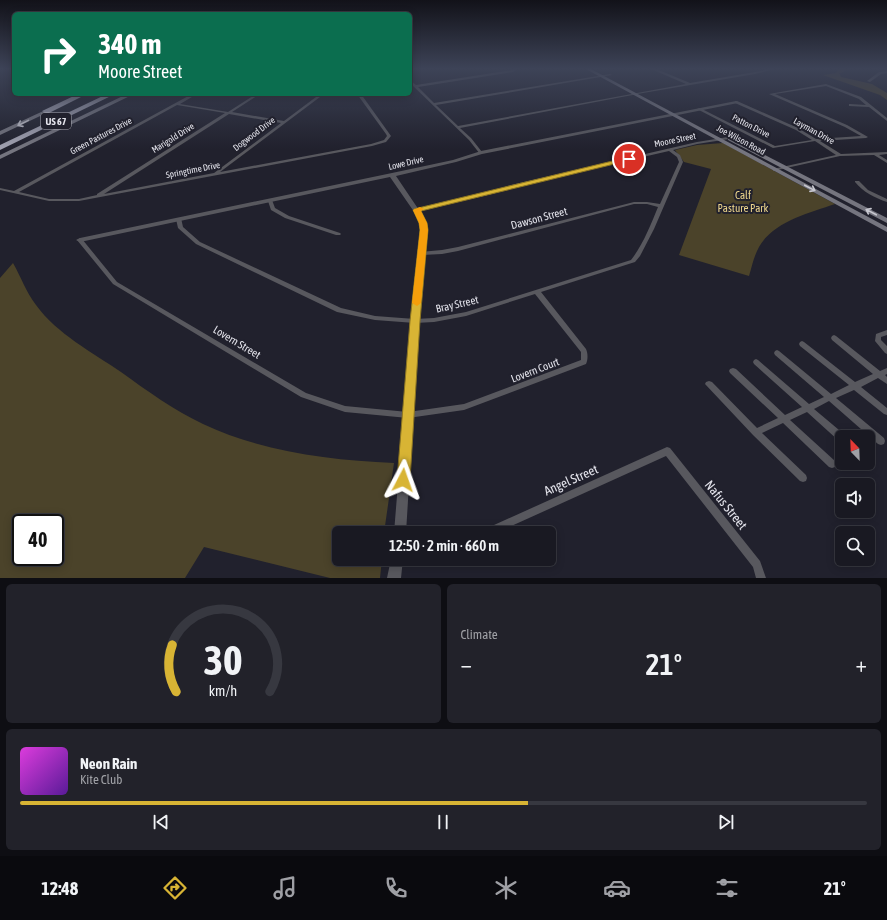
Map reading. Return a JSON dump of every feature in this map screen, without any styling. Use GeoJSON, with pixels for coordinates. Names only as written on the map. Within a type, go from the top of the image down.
{"type":"FeatureCollection","features":[{"type":"Feature","properties":{"kind":"highway"},"geometry":{"type":"LineString","coordinates":[[46,112],[80,96]]}},
{"type":"Feature","properties":{"kind":"highway","name":"US 67"},"geometry":{"type":"LineString","coordinates":[[0,140],[94,96]]}},
{"type":"Feature","properties":{"kind":"highway","name":"US 67"},"geometry":{"type":"LineString","coordinates":[[0,148],[108,96]]}},
{"type":"Feature","properties":{"kind":"highway"},"geometry":{"type":"LineString","coordinates":[[0,156],[30,143]]}},
{"type":"Feature","properties":{"kind":"main road","name":"Joe Wilson Road"},"geometry":{"type":"LineString","coordinates":[[636,95],[887,230]]}},
{"type":"Feature","properties":{"kind":"main road","name":"Joe Wilson Road"},"geometry":{"type":"LineString","coordinates":[[648,95],[887,221]]}},
{"type":"Feature","properties":{"kind":"main road"},"geometry":{"type":"LineString","coordinates":[[30,143],[127,96]]}},
{"type":"Feature","properties":{"kind":"main road"},"geometry":{"type":"LineString","coordinates":[[0,134],[46,112]]}},
{"type":"Feature","properties":{"kind":"street"},"geometry":{"type":"LineString","coordinates":[[424,95],[470,139],[481,153]]}},
{"type":"Feature","properties":{"kind":"street"},"geometry":{"type":"LineString","coordinates":[[433,104],[488,95]]}},
{"type":"Feature","properties":{"kind":"street"},"geometry":{"type":"LineString","coordinates":[[458,127],[629,95]]}},
{"type":"Feature","properties":{"kind":"street"},"geometry":{"type":"LineString","coordinates":[[773,95],[846,126],[866,137],[816,140]]}},
{"type":"Feature","properties":{"kind":"street"},"geometry":{"type":"LineString","coordinates":[[853,95],[887,120]]}},
{"type":"Feature","properties":{"kind":"street","name":"Green Pastures Drive"},"geometry":{"type":"LineString","coordinates":[[15,192],[191,96]]}},
{"type":"Feature","properties":{"kind":"street","name":"Marigold Drive"},"geometry":{"type":"LineString","coordinates":[[96,197],[255,96]]}},
{"type":"Feature","properties":{"kind":"street","name":"Dogwood Drive"},"geometry":{"type":"LineString","coordinates":[[215,174],[319,96]]}},
{"type":"Feature","properties":{"kind":"street","name":"Springtime Drive"},"geometry":{"type":"LineString","coordinates":[[0,189],[58,201],[79,200],[372,145],[381,142],[388,138],[388,134],[360,96]]}},
{"type":"Feature","properties":{"kind":"street","name":"Lowe Drive"},"geometry":{"type":"LineString","coordinates":[[80,240],[392,175],[454,161],[481,153],[736,102]]}},
{"type":"Feature","properties":{"kind":"street","name":"Layman Drive"},"geometry":{"type":"LineString","coordinates":[[736,102],[816,140],[840,155]]}},
{"type":"Feature","properties":{"kind":"street"},"geometry":{"type":"LineString","coordinates":[[176,104],[284,122]]}},
{"type":"Feature","properties":{"kind":"street"},"geometry":{"type":"LineString","coordinates":[[850,105],[868,106]]}},
{"type":"Feature","properties":{"kind":"street","name":"Patton Drive"},"geometry":{"type":"LineString","coordinates":[[699,109],[774,147],[816,140]]}},
{"type":"Feature","properties":{"kind":"street","name":"Moore Street"},"geometry":{"type":"LineString","coordinates":[[416,210],[490,193],[511,186],[728,138]]}},
{"type":"Feature","properties":{"kind":"street","name":"Bray Street"},"geometry":{"type":"LineString","coordinates":[[179,219],[180,227],[198,244],[338,310],[375,318],[415,321],[434,320],[454,317],[633,261],[651,229],[681,162],[679,156],[670,150]]}},
{"type":"Feature","properties":{"kind":"street"},"geometry":{"type":"LineString","coordinates":[[874,153],[887,162]]}},
{"type":"Feature","properties":{"kind":"street"},"geometry":{"type":"LineString","coordinates":[[775,170],[840,155],[887,153]]}},
{"type":"Feature","properties":{"kind":"street"},"geometry":{"type":"LineString","coordinates":[[392,175],[416,210],[423,223],[424,230],[415,321],[400,526]]}},
{"type":"Feature","properties":{"kind":"street"},"geometry":{"type":"LineString","coordinates":[[857,182],[859,186],[887,201]]}},
{"type":"Feature","properties":{"kind":"street"},"geometry":{"type":"LineString","coordinates":[[270,200],[273,209],[287,217],[338,234]]}},
{"type":"Feature","properties":{"kind":"street","name":"Dawson Street"},"geometry":{"type":"LineString","coordinates":[[422,252],[442,252],[458,249],[634,203],[648,203],[661,206]]}},
{"type":"Feature","properties":{"kind":"street","name":"Lovern Street"},"geometry":{"type":"LineString","coordinates":[[80,240],[115,283],[304,395],[345,409],[408,415]]}},
{"type":"Feature","properties":{"kind":"street","name":"Lovern Court"},"geometry":{"type":"LineString","coordinates":[[408,415],[464,407],[584,362],[584,351],[537,292]]}},
{"type":"Feature","properties":{"kind":"street"},"geometry":{"type":"LineString","coordinates":[[887,332],[878,336],[878,341],[887,351]]}},
{"type":"Feature","properties":{"kind":"street"},"geometry":{"type":"LineString","coordinates":[[834,338],[887,381]]}},
{"type":"Feature","properties":{"kind":"street"},"geometry":{"type":"LineString","coordinates":[[802,344],[887,412]]}},
{"type":"Feature","properties":{"kind":"street"},"geometry":{"type":"LineString","coordinates":[[777,354],[881,441]]}},
{"type":"Feature","properties":{"kind":"street"},"geometry":{"type":"LineString","coordinates":[[756,362],[835,432]]}},
{"type":"Feature","properties":{"kind":"street"},"geometry":{"type":"LineString","coordinates":[[733,371],[832,464]]}},
{"type":"Feature","properties":{"kind":"street"},"geometry":{"type":"LineString","coordinates":[[756,432],[887,371]]}},
{"type":"Feature","properties":{"kind":"street"},"geometry":{"type":"LineString","coordinates":[[709,384],[803,478]]}},
{"type":"Feature","properties":{"kind":"street","name":"Angel Street"},"geometry":{"type":"LineString","coordinates":[[502,526],[666,452]]}},
{"type":"Feature","properties":{"kind":"street","name":"Nafus Street"},"geometry":{"type":"LineString","coordinates":[[666,452],[757,564],[761,578]]}},
{"type":"Feature","properties":{"kind":"street"},"geometry":{"type":"LineString","coordinates":[[394,578],[396,566]]}},
{"type":"Feature","properties":{"kind":"green space"},"geometry":{"type":"Polygon","coordinates":[[[880,95],[887,95],[887,100],[880,95]]]}},
{"type":"Feature","properties":{"kind":"green space","name":"Calf Pasture Park"},"geometry":{"type":"Polygon","coordinates":[[[723,143],[835,204],[793,219],[774,231],[759,247],[754,257],[749,276],[679,255],[711,169],[684,162],[675,150],[697,145],[723,143]]]}},
{"type":"Feature","properties":{"kind":"green space"},"geometry":{"type":"Polygon","coordinates":[[[13,263],[32,300],[44,315],[64,334],[182,413],[226,434],[272,448],[320,457],[394,463],[385,526],[332,526],[332,566],[381,566],[380,578],[330,578],[204,547],[185,578],[0,578],[0,278],[13,263]]]}},
{"type":"Feature","properties":{"kind":"slow traffic"},"geometry":{"type":"LineString","coordinates":[[417,303],[424,230],[423,223],[416,210],[420,209]]}},
{"type":"Feature","properties":{"kind":"route"},"geometry":{"type":"LineString","coordinates":[[403,480],[415,321],[424,230],[423,223],[416,210],[490,193],[511,186],[629,159]]}}]}
